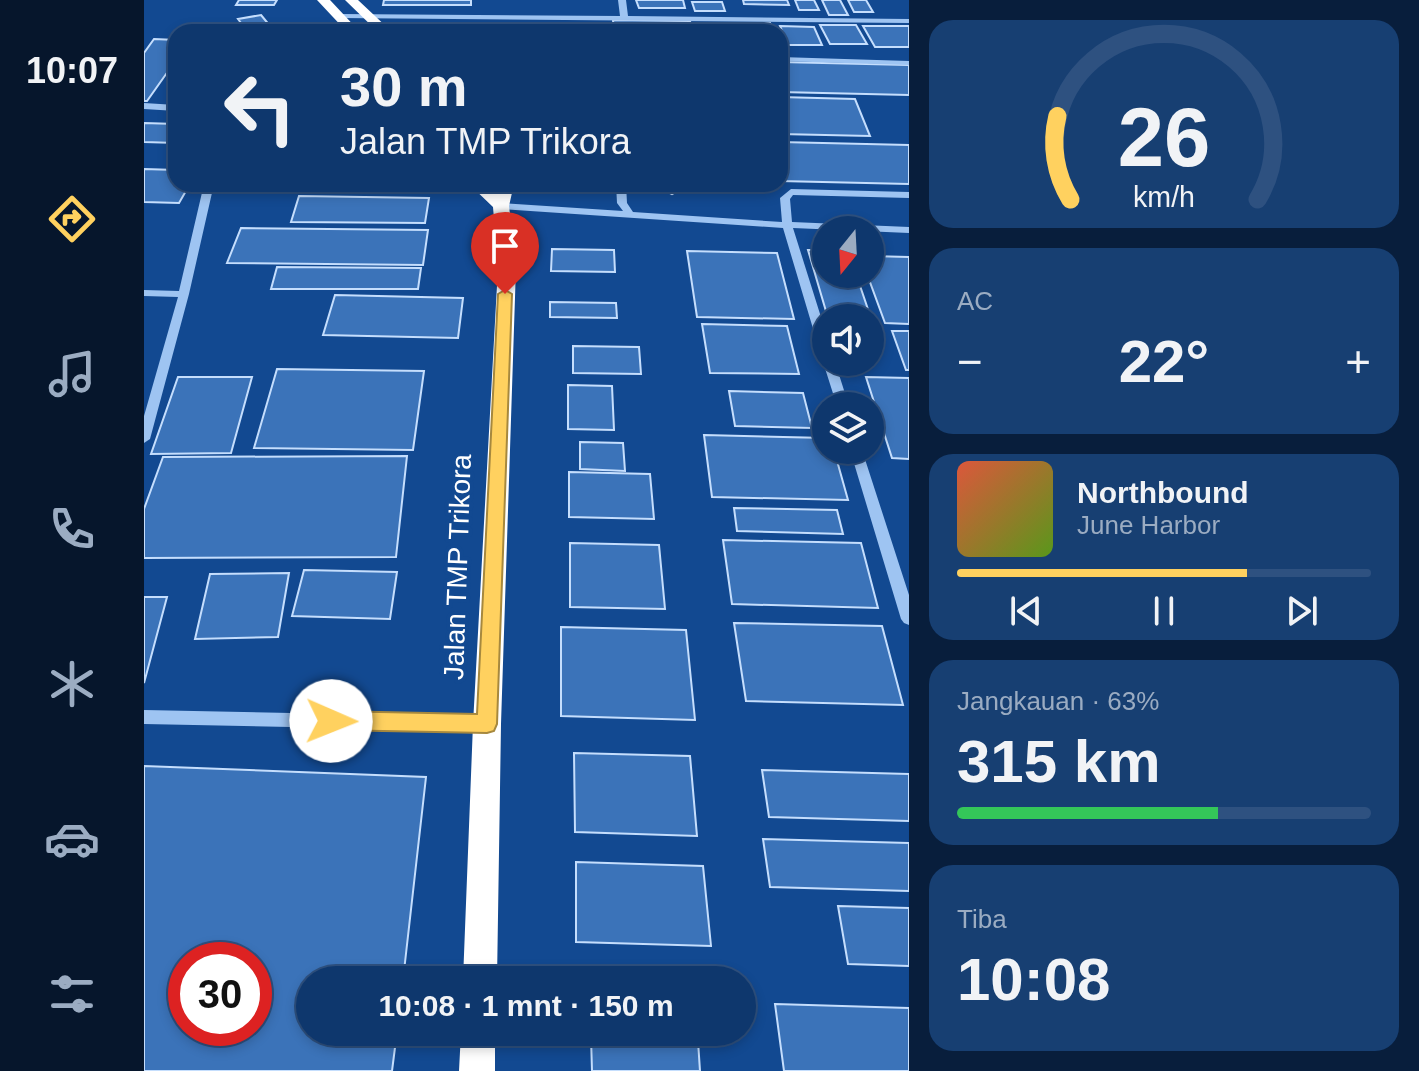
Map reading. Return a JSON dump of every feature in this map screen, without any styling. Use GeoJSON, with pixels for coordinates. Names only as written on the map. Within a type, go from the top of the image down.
{"type":"FeatureCollection","features":[{"type":"Feature","properties":{"kind":"highway"},"geometry":{"type":"LineString","coordinates":[[323,0],[346,24]]}},
{"type":"Feature","properties":{"kind":"highway"},"geometry":{"type":"LineString","coordinates":[[351,0],[378,24]]}},
{"type":"Feature","properties":{"kind":"highway","name":"Jalan TMP Trikora"},"geometry":{"type":"LineString","coordinates":[[480,966],[487,724],[507,267],[503,195]]}},
{"type":"Feature","properties":{"kind":"highway"},"geometry":{"type":"LineString","coordinates":[[477,1071],[478,1046]]}},
{"type":"Feature","properties":{"kind":"street"},"geometry":{"type":"LineString","coordinates":[[622,0],[624,17]]}},
{"type":"Feature","properties":{"kind":"street"},"geometry":{"type":"LineString","coordinates":[[339,16],[909,21]]}},
{"type":"Feature","properties":{"kind":"street"},"geometry":{"type":"LineString","coordinates":[[597,17],[597,24]]}},
{"type":"Feature","properties":{"kind":"street"},"geometry":{"type":"LineString","coordinates":[[788,51],[909,53]]}},
{"type":"Feature","properties":{"kind":"street"},"geometry":{"type":"LineString","coordinates":[[788,59],[909,63]]}},
{"type":"Feature","properties":{"kind":"street"},"geometry":{"type":"LineString","coordinates":[[144,106],[168,108]]}},
{"type":"Feature","properties":{"kind":"street"},"geometry":{"type":"LineString","coordinates":[[144,439],[184,294],[207,192]]}},
{"type":"Feature","properties":{"kind":"street"},"geometry":{"type":"LineString","coordinates":[[621,192],[622,203],[630,214]]}},
{"type":"Feature","properties":{"kind":"street"},"geometry":{"type":"LineString","coordinates":[[812,306],[787,225],[785,198],[791,192],[909,195]]}},
{"type":"Feature","properties":{"kind":"street"},"geometry":{"type":"LineString","coordinates":[[503,195],[630,214],[909,230]]}},
{"type":"Feature","properties":{"kind":"street"},"geometry":{"type":"LineString","coordinates":[[144,293],[184,294]]}},
{"type":"Feature","properties":{"kind":"street"},"geometry":{"type":"LineString","coordinates":[[860,464],[909,619]]}},
{"type":"Feature","properties":{"kind":"street"},"geometry":{"type":"LineString","coordinates":[[144,717],[487,724]]}},
{"type":"Feature","properties":{"kind":"building"},"geometry":{"type":"Polygon","coordinates":[[[239,0],[277,0],[274,5],[236,5],[239,0]]]}},
{"type":"Feature","properties":{"kind":"building"},"geometry":{"type":"Polygon","coordinates":[[[384,0],[471,0],[471,5],[383,5],[384,0]]]}},
{"type":"Feature","properties":{"kind":"building"},"geometry":{"type":"Polygon","coordinates":[[[636,0],[683,0],[685,8],[639,8],[636,0]]]}},
{"type":"Feature","properties":{"kind":"building"},"geometry":{"type":"Polygon","coordinates":[[[743,0],[787,0],[789,5],[744,4],[743,0]]]}},
{"type":"Feature","properties":{"kind":"building"},"geometry":{"type":"Polygon","coordinates":[[[795,0],[814,0],[819,10],[799,10],[795,0]]]}},
{"type":"Feature","properties":{"kind":"building"},"geometry":{"type":"Polygon","coordinates":[[[822,0],[840,0],[848,15],[829,15],[822,0]]]}},
{"type":"Feature","properties":{"kind":"building"},"geometry":{"type":"Polygon","coordinates":[[[848,0],[866,0],[873,12],[854,12],[848,0]]]}},
{"type":"Feature","properties":{"kind":"building"},"geometry":{"type":"Polygon","coordinates":[[[692,2],[722,2],[725,11],[695,11],[692,2]]]}},
{"type":"Feature","properties":{"kind":"building"},"geometry":{"type":"Polygon","coordinates":[[[261,15],[268,24],[242,24],[238,19],[261,15]]]}},
{"type":"Feature","properties":{"kind":"building"},"geometry":{"type":"Polygon","coordinates":[[[613,20],[690,21],[691,24],[613,24],[613,20]]]}},
{"type":"Feature","properties":{"kind":"building"},"geometry":{"type":"Polygon","coordinates":[[[820,25],[856,25],[867,44],[830,44],[820,25]]]}},
{"type":"Feature","properties":{"kind":"building"},"geometry":{"type":"Polygon","coordinates":[[[788,26],[814,27],[822,45],[788,45],[788,26]]]}},
{"type":"Feature","properties":{"kind":"building"},"geometry":{"type":"Polygon","coordinates":[[[863,26],[909,26],[909,47],[875,47],[863,26]]]}},
{"type":"Feature","properties":{"kind":"building"},"geometry":{"type":"Polygon","coordinates":[[[154,39],[168,40],[168,71],[147,101],[144,101],[144,53],[154,39]]]}},
{"type":"Feature","properties":{"kind":"building"},"geometry":{"type":"Polygon","coordinates":[[[788,62],[909,65],[909,95],[788,92],[788,62]]]}},
{"type":"Feature","properties":{"kind":"building"},"geometry":{"type":"Polygon","coordinates":[[[788,97],[855,99],[870,136],[788,134],[788,97]]]}},
{"type":"Feature","properties":{"kind":"building"},"geometry":{"type":"Polygon","coordinates":[[[144,123],[168,124],[168,143],[144,142],[144,123]]]}},
{"type":"Feature","properties":{"kind":"building"},"geometry":{"type":"Polygon","coordinates":[[[788,142],[909,145],[909,184],[788,181],[788,142]]]}},
{"type":"Feature","properties":{"kind":"building"},"geometry":{"type":"Polygon","coordinates":[[[144,169],[168,170],[168,192],[185,192],[179,203],[144,202],[144,169]]]}},
{"type":"Feature","properties":{"kind":"building"},"geometry":{"type":"Polygon","coordinates":[[[299,196],[429,198],[425,223],[291,222],[299,196]]]}},
{"type":"Feature","properties":{"kind":"building"},"geometry":{"type":"Polygon","coordinates":[[[241,228],[428,230],[423,265],[227,263],[241,228]]]}},
{"type":"Feature","properties":{"kind":"building"},"geometry":{"type":"Polygon","coordinates":[[[552,249],[614,250],[615,272],[551,271],[552,249]]]}},
{"type":"Feature","properties":{"kind":"building"},"geometry":{"type":"Polygon","coordinates":[[[687,251],[777,253],[794,319],[697,317],[687,251]]]}},
{"type":"Feature","properties":{"kind":"building"},"geometry":{"type":"Polygon","coordinates":[[[884,256],[909,257],[909,324],[885,323],[884,304],[878,304],[872,288],[884,288],[884,256]]]}},
{"type":"Feature","properties":{"kind":"building"},"geometry":{"type":"Polygon","coordinates":[[[277,267],[421,268],[418,289],[271,289],[277,267]]]}},
{"type":"Feature","properties":{"kind":"building"},"geometry":{"type":"Polygon","coordinates":[[[819,288],[861,288],[866,304],[824,304],[819,288]]]}},
{"type":"Feature","properties":{"kind":"building"},"geometry":{"type":"Polygon","coordinates":[[[335,295],[463,298],[458,338],[323,335],[335,295]]]}},
{"type":"Feature","properties":{"kind":"building"},"geometry":{"type":"Polygon","coordinates":[[[550,302],[616,303],[617,318],[550,317],[550,302]]]}},
{"type":"Feature","properties":{"kind":"building"},"geometry":{"type":"Polygon","coordinates":[[[702,324],[787,326],[799,374],[710,373],[702,324]]]}},
{"type":"Feature","properties":{"kind":"building"},"geometry":{"type":"Polygon","coordinates":[[[892,331],[909,331],[909,370],[906,370],[892,331]]]}},
{"type":"Feature","properties":{"kind":"building"},"geometry":{"type":"Polygon","coordinates":[[[573,346],[639,347],[641,374],[573,373],[573,346]]]}},
{"type":"Feature","properties":{"kind":"building"},"geometry":{"type":"Polygon","coordinates":[[[277,369],[424,371],[413,450],[254,448],[277,369]]]}},
{"type":"Feature","properties":{"kind":"building"},"geometry":{"type":"Polygon","coordinates":[[[178,377],[252,377],[231,453],[151,454],[178,377]]]}},
{"type":"Feature","properties":{"kind":"building"},"geometry":{"type":"Polygon","coordinates":[[[866,377],[909,378],[909,459],[892,458],[884,433],[884,392],[871,392],[866,377]]]}},
{"type":"Feature","properties":{"kind":"building"},"geometry":{"type":"Polygon","coordinates":[[[568,385],[612,386],[614,430],[568,429],[568,385]]]}},
{"type":"Feature","properties":{"kind":"building"},"geometry":{"type":"Polygon","coordinates":[[[729,391],[803,393],[812,428],[735,426],[729,391]]]}},
{"type":"Feature","properties":{"kind":"building"},"geometry":{"type":"Polygon","coordinates":[[[704,435],[812,438],[812,464],[838,464],[848,500],[712,497],[704,435]]]}},
{"type":"Feature","properties":{"kind":"building"},"geometry":{"type":"Polygon","coordinates":[[[580,442],[623,443],[625,471],[580,469],[580,442]]]}},
{"type":"Feature","properties":{"kind":"building"},"geometry":{"type":"Polygon","coordinates":[[[407,456],[396,557],[144,558],[144,509],[163,457],[407,456]]]}},
{"type":"Feature","properties":{"kind":"building"},"geometry":{"type":"Polygon","coordinates":[[[569,472],[650,474],[654,519],[569,517],[569,472]]]}},
{"type":"Feature","properties":{"kind":"building"},"geometry":{"type":"Polygon","coordinates":[[[734,508],[837,510],[843,534],[737,531],[734,508]]]}},
{"type":"Feature","properties":{"kind":"building"},"geometry":{"type":"Polygon","coordinates":[[[723,540],[861,543],[878,608],[732,604],[723,540]]]}},
{"type":"Feature","properties":{"kind":"building"},"geometry":{"type":"Polygon","coordinates":[[[570,543],[659,545],[665,609],[570,607],[570,543]]]}},
{"type":"Feature","properties":{"kind":"building"},"geometry":{"type":"Polygon","coordinates":[[[304,570],[397,572],[390,619],[292,616],[304,570]]]}},
{"type":"Feature","properties":{"kind":"building"},"geometry":{"type":"Polygon","coordinates":[[[289,573],[278,637],[195,639],[210,574],[289,573]]]}},
{"type":"Feature","properties":{"kind":"building"},"geometry":{"type":"Polygon","coordinates":[[[144,597],[167,597],[144,683],[144,597]]]}},
{"type":"Feature","properties":{"kind":"building"},"geometry":{"type":"Polygon","coordinates":[[[734,623],[882,626],[903,705],[746,701],[734,623]]]}},
{"type":"Feature","properties":{"kind":"building"},"geometry":{"type":"Polygon","coordinates":[[[561,627],[686,630],[695,720],[561,716],[561,627]]]}},
{"type":"Feature","properties":{"kind":"building"},"geometry":{"type":"Polygon","coordinates":[[[574,753],[690,756],[697,836],[575,832],[574,753]]]}},
{"type":"Feature","properties":{"kind":"building"},"geometry":{"type":"Polygon","coordinates":[[[144,766],[426,777],[405,966],[296,966],[296,1046],[395,1046],[392,1071],[144,1071],[144,766]]]}},
{"type":"Feature","properties":{"kind":"building"},"geometry":{"type":"Polygon","coordinates":[[[762,770],[909,774],[909,821],[769,817],[762,770]]]}},
{"type":"Feature","properties":{"kind":"building"},"geometry":{"type":"Polygon","coordinates":[[[763,839],[909,843],[909,891],[770,887],[763,839]]]}},
{"type":"Feature","properties":{"kind":"building"},"geometry":{"type":"Polygon","coordinates":[[[576,862],[703,866],[711,946],[576,942],[576,862]]]}},
{"type":"Feature","properties":{"kind":"building"},"geometry":{"type":"Polygon","coordinates":[[[838,906],[909,908],[909,966],[848,964],[838,906]]]}},
{"type":"Feature","properties":{"kind":"building"},"geometry":{"type":"Polygon","coordinates":[[[775,1004],[909,1008],[909,1071],[784,1071],[775,1004]]]}},
{"type":"Feature","properties":{"kind":"building"},"geometry":{"type":"Polygon","coordinates":[[[591,1046],[698,1046],[700,1071],[592,1071],[591,1046]]]}},
{"type":"Feature","properties":{"kind":"route"},"geometry":{"type":"LineString","coordinates":[[331,721],[487,724],[505,294]]}}]}
